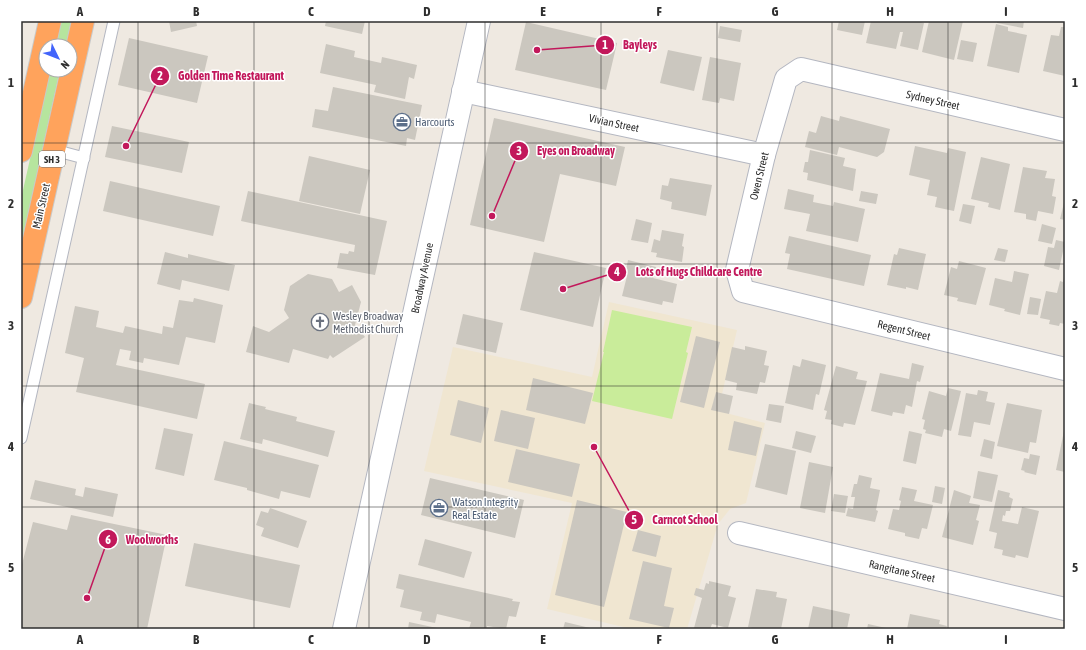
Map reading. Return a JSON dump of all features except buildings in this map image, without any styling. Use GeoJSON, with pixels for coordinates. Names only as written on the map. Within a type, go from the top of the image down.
{"type":"FeatureCollection","features":[{"type":"Feature","properties":{"kind":"highway"},"geometry":{"type":"LineString","coordinates":[[21,151],[50,21]]}},
{"type":"Feature","properties":{"kind":"highway","name":"Main Street"},"geometry":{"type":"LineString","coordinates":[[21,297],[83,21]]}},
{"type":"Feature","properties":{"kind":"street","name":"Broadway Avenue"},"geometry":{"type":"LineString","coordinates":[[344,629],[402,374],[479,21]]}},
{"type":"Feature","properties":{"kind":"street","name":"Sydney Street"},"geometry":{"type":"LineString","coordinates":[[801,69],[1065,130]]}},
{"type":"Feature","properties":{"kind":"street","name":"Owen Street"},"geometry":{"type":"LineString","coordinates":[[743,291],[737,270],[764,155],[786,79],[801,69]]}},
{"type":"Feature","properties":{"kind":"street","name":"Vivian Street"},"geometry":{"type":"LineString","coordinates":[[463,91],[764,155]]}},
{"type":"Feature","properties":{"kind":"street","name":"Regent Street"},"geometry":{"type":"LineString","coordinates":[[743,291],[1065,369]]}},
{"type":"Feature","properties":{"kind":"street","name":"Rangitane Street"},"geometry":{"type":"LineString","coordinates":[[739,533],[1065,609]]}},
{"type":"Feature","properties":{"kind":"lane"},"geometry":{"type":"LineString","coordinates":[[21,438],[26,387],[84,158],[114,21]]}},
{"type":"Feature","properties":{"kind":"lane"},"geometry":{"type":"LineString","coordinates":[[54,150],[84,158]]}},
{"type":"Feature","properties":{"kind":"shaded area"},"geometry":{"type":"Polygon","coordinates":[[[609,302],[737,330],[718,411],[765,423],[746,503],[730,509],[718,524],[687,629],[632,629],[547,609],[572,503],[424,471],[453,347],[592,377],[609,302]]]}},
{"type":"Feature","properties":{"kind":"green space"},"geometry":{"type":"Polygon","coordinates":[[[61,21],[71,21],[68,38],[57,38],[61,21]]]}},
{"type":"Feature","properties":{"kind":"green space"},"geometry":{"type":"Polygon","coordinates":[[[48,78],[58,78],[21,246],[21,199],[48,78]]]}},
{"type":"Feature","properties":{"kind":"green space"},"geometry":{"type":"Polygon","coordinates":[[[612,310],[692,327],[686,352],[688,353],[672,419],[592,401],[604,352],[612,310]]]}},
{"type":"Feature","properties":{"kind":"place","name":"Bayleys"},"geometry":{"type":"Point","coordinates":[537,50]}},
{"type":"Feature","properties":{"kind":"place","name":"Harcourts"},"geometry":{"type":"Point","coordinates":[402,122]}},
{"type":"Feature","properties":{"kind":"place","name":"Golden Time Restaurant"},"geometry":{"type":"Point","coordinates":[126,146]}},
{"type":"Feature","properties":{"kind":"place","name":"Eyes on Broadway"},"geometry":{"type":"Point","coordinates":[492,216]}},
{"type":"Feature","properties":{"kind":"place","name":"Lots of Hugs Childcare Centre"},"geometry":{"type":"Point","coordinates":[563,289]}},
{"type":"Feature","properties":{"kind":"place","name":"Wesley Broadway Methodist Church"},"geometry":{"type":"Point","coordinates":[320,322]}},
{"type":"Feature","properties":{"kind":"place","name":"Carncot School"},"geometry":{"type":"Point","coordinates":[594,447]}},
{"type":"Feature","properties":{"kind":"place","name":"Watson Integrity Real Estate"},"geometry":{"type":"Point","coordinates":[439,508]}},
{"type":"Feature","properties":{"kind":"place","name":"Woolworths"},"geometry":{"type":"Point","coordinates":[87,598]}}]}
